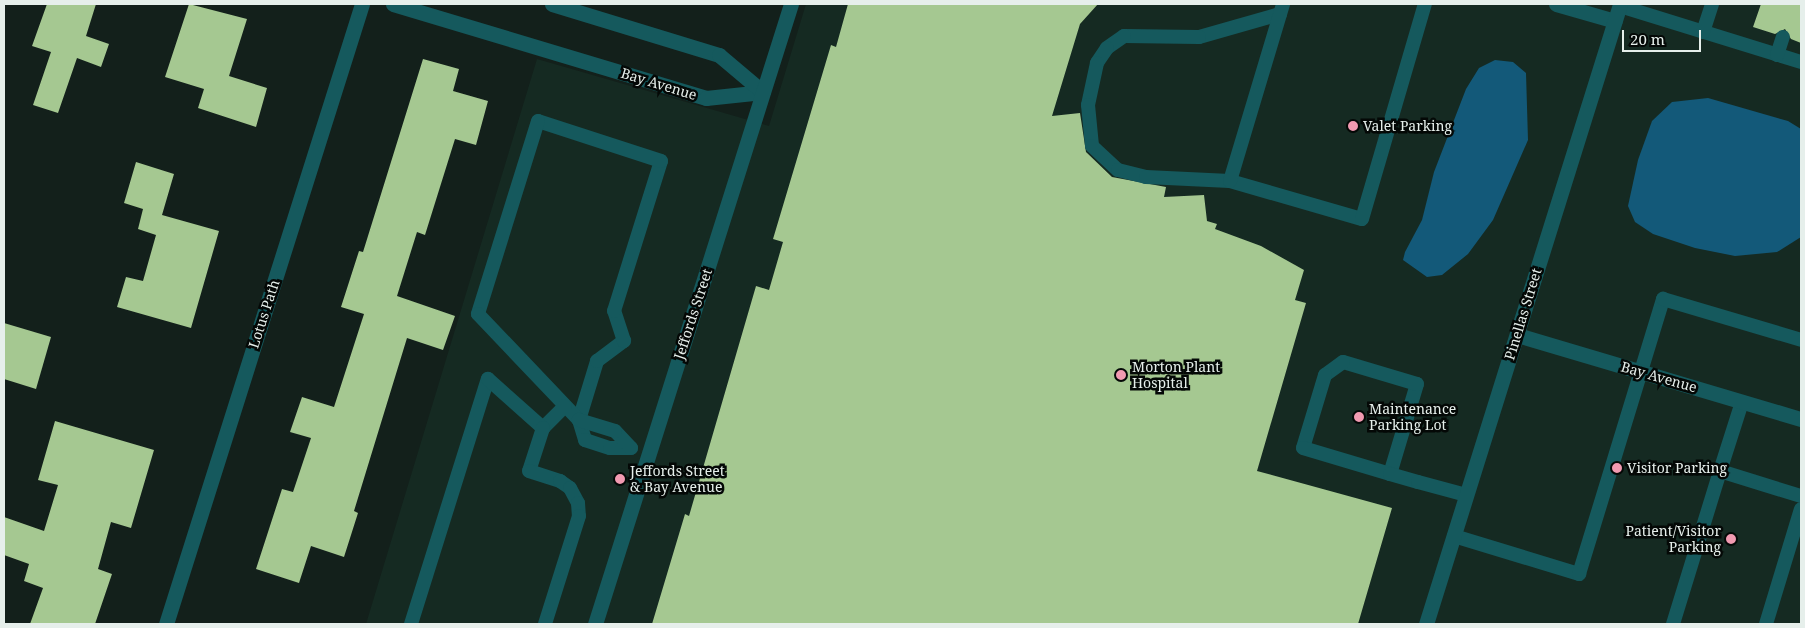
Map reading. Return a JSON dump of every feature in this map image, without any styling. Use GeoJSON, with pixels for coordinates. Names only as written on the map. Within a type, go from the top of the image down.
{"type":"FeatureCollection","features":[{"type":"Feature","properties":{"kind":"street","name":"Lotus Path"},"geometry":{"type":"LineString","coordinates":[[166,624],[362,4]]}},
{"type":"Feature","properties":{"kind":"street","name":"Bay Avenue"},"geometry":{"type":"LineString","coordinates":[[393,4],[706,98],[763,92]]}},
{"type":"Feature","properties":{"kind":"street"},"geometry":{"type":"LineString","coordinates":[[552,4],[577,7],[719,55],[763,92]]}},
{"type":"Feature","properties":{"kind":"street","name":"Jeffords Street"},"geometry":{"type":"LineString","coordinates":[[595,624],[791,4]]}},
{"type":"Feature","properties":{"kind":"street"},"geometry":{"type":"LineString","coordinates":[[1556,4],[1615,21]]}},
{"type":"Feature","properties":{"kind":"street","name":"Pinellas Street"},"geometry":{"type":"LineString","coordinates":[[1426,624],[1620,5]]}},
{"type":"Feature","properties":{"kind":"street","name":"Bay Avenue"},"geometry":{"type":"LineString","coordinates":[[1517,335],[1801,419]]}},
{"type":"Feature","properties":{"kind":"lane"},"geometry":{"type":"LineString","coordinates":[[1281,9],[1199,37],[1124,36],[1107,48],[1097,63],[1087,125],[1092,146],[1106,161],[1118,170],[1146,176],[1230,181],[1362,220],[1425,4]]}},
{"type":"Feature","properties":{"kind":"lane"},"geometry":{"type":"LineString","coordinates":[[1703,32],[1712,4]]}},
{"type":"Feature","properties":{"kind":"lane"},"geometry":{"type":"LineString","coordinates":[[1620,5],[1801,62]]}},
{"type":"Feature","properties":{"kind":"lane"},"geometry":{"type":"LineString","coordinates":[[1230,181],[1281,9]]}},
{"type":"Feature","properties":{"kind":"lane"},"geometry":{"type":"LineString","coordinates":[[1778,55],[1783,37]]}},
{"type":"Feature","properties":{"kind":"lane"},"geometry":{"type":"LineString","coordinates":[[579,420],[598,361],[624,341],[614,311],[662,161],[538,121],[478,314],[579,420],[615,431],[631,448],[649,453]]}},
{"type":"Feature","properties":{"kind":"lane"},"geometry":{"type":"LineString","coordinates":[[1454,536],[1579,574],[1663,299],[1801,340]]}},
{"type":"Feature","properties":{"kind":"lane"},"geometry":{"type":"LineString","coordinates":[[1390,474],[1417,384],[1343,362],[1325,375],[1304,448],[1390,474],[1466,495]]}},
{"type":"Feature","properties":{"kind":"lane"},"geometry":{"type":"LineString","coordinates":[[411,624],[488,379],[544,428]]}},
{"type":"Feature","properties":{"kind":"lane"},"geometry":{"type":"LineString","coordinates":[[1673,624],[1742,402]]}},
{"type":"Feature","properties":{"kind":"lane"},"geometry":{"type":"LineString","coordinates":[[545,624],[579,516],[578,503],[570,488],[560,481],[529,471],[544,428],[565,406]]}},
{"type":"Feature","properties":{"kind":"lane"},"geometry":{"type":"LineString","coordinates":[[1720,471],[1801,496]]}},
{"type":"Feature","properties":{"kind":"lane"},"geometry":{"type":"LineString","coordinates":[[1766,624],[1801,508]]}},
{"type":"Feature","properties":{"kind":"shaded area","name":"Morton Plant Hospital"},"geometry":{"type":"Polygon","coordinates":[[[806,4],[1801,4],[1801,624],[366,624],[537,59],[769,126],[806,4]]]}},
{"type":"Feature","properties":{"kind":"water"},"geometry":{"type":"Polygon","coordinates":[[[1495,60],[1513,62],[1526,73],[1528,140],[1493,220],[1468,254],[1442,275],[1427,277],[1403,260],[1405,252],[1422,220],[1434,172],[1466,89],[1479,68],[1495,60]]]}},
{"type":"Feature","properties":{"kind":"water"},"geometry":{"type":"Polygon","coordinates":[[[1708,98],[1788,121],[1801,129],[1801,237],[1777,252],[1735,256],[1695,248],[1653,234],[1635,222],[1628,206],[1638,160],[1652,121],[1672,102],[1708,98]]]}},
{"type":"Feature","properties":{"kind":"building"},"geometry":{"type":"Polygon","coordinates":[[[47,4],[96,4],[86,36],[109,44],[101,67],[77,58],[58,113],[33,105],[51,52],[32,46],[47,4]]]}},
{"type":"Feature","properties":{"kind":"building"},"geometry":{"type":"Polygon","coordinates":[[[189,4],[247,19],[229,76],[267,88],[256,127],[198,108],[204,89],[165,77],[189,4]]]}},
{"type":"Feature","properties":{"kind":"building","name":"Morton Plant Hospital"},"geometry":{"type":"Polygon","coordinates":[[[848,4],[1098,4],[1080,24],[1052,116],[1080,113],[1086,152],[1112,177],[1166,187],[1164,197],[1204,195],[1207,221],[1217,224],[1215,229],[1261,246],[1304,270],[1295,300],[1306,303],[1257,471],[1392,508],[1358,624],[652,624],[685,514],[689,516],[756,286],[769,290],[783,242],[773,239],[831,45],[836,47],[848,4]]]}},
{"type":"Feature","properties":{"kind":"building"},"geometry":{"type":"Polygon","coordinates":[[[1761,4],[1801,4],[1801,43],[1791,39],[1785,29],[1775,34],[1753,27],[1761,4]]]}},
{"type":"Feature","properties":{"kind":"building"},"geometry":{"type":"Polygon","coordinates":[[[423,59],[459,69],[453,91],[488,101],[476,145],[455,139],[425,235],[417,232],[397,296],[455,316],[443,350],[407,338],[354,511],[358,513],[344,557],[311,546],[299,583],[256,569],[282,489],[293,492],[311,438],[290,432],[302,397],[334,407],[364,314],[341,307],[359,251],[363,252],[423,59]]]}},
{"type":"Feature","properties":{"kind":"building"},"geometry":{"type":"Polygon","coordinates":[[[136,162],[174,174],[162,215],[219,231],[191,328],[117,307],[126,277],[143,281],[156,235],[138,229],[143,209],[124,203],[136,162]]]}},
{"type":"Feature","properties":{"kind":"building"},"geometry":{"type":"Polygon","coordinates":[[[4,323],[51,337],[36,389],[4,379],[4,323]]]}},
{"type":"Feature","properties":{"kind":"building"},"geometry":{"type":"Polygon","coordinates":[[[55,421],[154,450],[131,528],[111,522],[98,569],[112,574],[95,624],[30,624],[43,588],[24,581],[29,564],[4,555],[4,517],[44,531],[58,485],[38,480],[55,421]]]}},
{"type":"Feature","properties":{"kind":"place","name":"Valet Parking"},"geometry":{"type":"Point","coordinates":[1353,126]}},
{"type":"Feature","properties":{"kind":"place","name":"Morton Plant Hospital"},"geometry":{"type":"Point","coordinates":[1121,375]}},
{"type":"Feature","properties":{"kind":"place","name":"Maintenance Parking Lot"},"geometry":{"type":"Point","coordinates":[1359,417]}},
{"type":"Feature","properties":{"kind":"place","name":"Visitor Parking"},"geometry":{"type":"Point","coordinates":[1617,468]}},
{"type":"Feature","properties":{"kind":"place","name":"Jeffords Street & Bay Avenue"},"geometry":{"type":"Point","coordinates":[620,479]}},
{"type":"Feature","properties":{"kind":"place","name":"Patient/Visitor Parking"},"geometry":{"type":"Point","coordinates":[1731,539]}}]}
